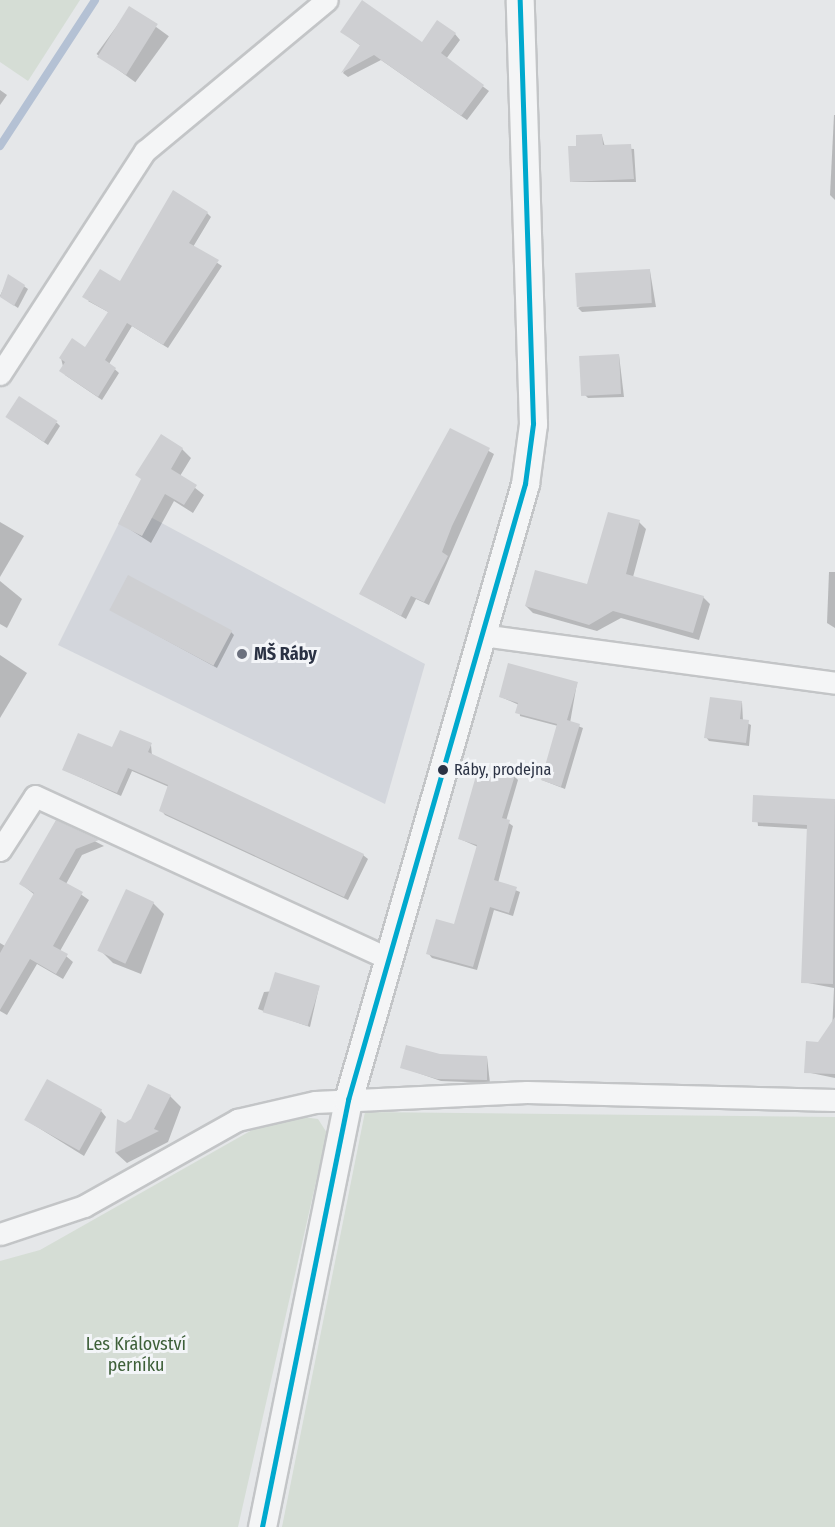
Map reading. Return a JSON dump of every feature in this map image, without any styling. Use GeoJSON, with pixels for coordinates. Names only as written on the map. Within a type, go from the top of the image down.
{"type":"FeatureCollection","features":[{"type":"Feature","properties":{"kind":"street"},"geometry":{"type":"LineString","coordinates":[[0,374],[145,151],[327,0]]}},
{"type":"Feature","properties":{"kind":"street"},"geometry":{"type":"LineString","coordinates":[[262,1527],[348,1100],[525,484],[533,424],[520,0]]}},
{"type":"Feature","properties":{"kind":"street"},"geometry":{"type":"LineString","coordinates":[[482,635],[835,683]]}},
{"type":"Feature","properties":{"kind":"street"},"geometry":{"type":"LineString","coordinates":[[0,850],[35,796],[387,958]]}},
{"type":"Feature","properties":{"kind":"street"},"geometry":{"type":"LineString","coordinates":[[0,1234],[84,1206],[237,1120],[348,1100],[527,1092],[835,1100]]}},
{"type":"Feature","properties":{"kind":"shaded area","name":"MŠ Ráby"},"geometry":{"type":"Polygon","coordinates":[[[128,505],[425,664],[385,804],[58,645],[128,505]]]}},
{"type":"Feature","properties":{"kind":"green space"},"geometry":{"type":"Polygon","coordinates":[[[0,0],[80,0],[28,81],[0,62],[0,0]]]}},
{"type":"Feature","properties":{"kind":"green space"},"geometry":{"type":"Polygon","coordinates":[[[365,1112],[835,1117],[835,1527],[282,1527],[365,1112]]]}},
{"type":"Feature","properties":{"kind":"green space","name":"Les Království perníku"},"geometry":{"type":"Polygon","coordinates":[[[303,1117],[318,1119],[327,1133],[238,1527],[0,1527],[0,1261],[40,1250],[259,1126],[303,1117]]]}},
{"type":"Feature","properties":{"kind":"building"},"geometry":{"type":"Polygon","coordinates":[[[362,0],[422,42],[437,20],[456,33],[441,53],[484,85],[461,116],[374,55],[341,73],[360,45],[340,32],[362,0]]]}},
{"type":"Feature","properties":{"kind":"building"},"geometry":{"type":"Polygon","coordinates":[[[129,6],[158,24],[126,75],[97,57],[129,6]]]}},
{"type":"Feature","properties":{"kind":"building"},"geometry":{"type":"Polygon","coordinates":[[[602,134],[603,145],[631,144],[634,179],[570,182],[568,146],[576,146],[576,135],[602,134]]]}},
{"type":"Feature","properties":{"kind":"building"},"geometry":{"type":"Polygon","coordinates":[[[173,190],[208,212],[189,243],[219,260],[163,345],[127,323],[105,360],[116,368],[98,397],[59,371],[65,362],[59,358],[72,338],[85,347],[108,312],[82,297],[100,269],[120,281],[173,190]]]}},
{"type":"Feature","properties":{"kind":"building"},"geometry":{"type":"Polygon","coordinates":[[[650,269],[652,303],[577,307],[575,273],[650,269]]]}},
{"type":"Feature","properties":{"kind":"building"},"geometry":{"type":"Polygon","coordinates":[[[8,274],[25,285],[14,306],[0,297],[8,274]]]}},
{"type":"Feature","properties":{"kind":"building"},"geometry":{"type":"Polygon","coordinates":[[[619,354],[621,394],[581,396],[579,356],[619,354]]]}},
{"type":"Feature","properties":{"kind":"building"},"geometry":{"type":"Polygon","coordinates":[[[19,396],[58,421],[44,442],[5,417],[19,396]]]}},
{"type":"Feature","properties":{"kind":"building"},"geometry":{"type":"Polygon","coordinates":[[[450,428],[490,448],[452,526],[442,552],[448,556],[424,602],[411,596],[401,616],[359,594],[450,428]]]}},
{"type":"Feature","properties":{"kind":"building"},"geometry":{"type":"Polygon","coordinates":[[[161,434],[183,448],[171,469],[197,485],[184,505],[165,494],[142,536],[118,524],[141,479],[135,475],[161,434]]]}},
{"type":"Feature","properties":{"kind":"building"},"geometry":{"type":"Polygon","coordinates":[[[608,512],[640,520],[626,574],[704,596],[693,633],[613,611],[589,625],[525,606],[535,570],[587,584],[608,512]]]}},
{"type":"Feature","properties":{"kind":"building"},"geometry":{"type":"Polygon","coordinates":[[[128,575],[232,630],[213,666],[109,610],[128,575]]]}},
{"type":"Feature","properties":{"kind":"building"},"geometry":{"type":"Polygon","coordinates":[[[508,663],[578,682],[567,720],[580,724],[561,787],[541,780],[557,724],[515,713],[518,703],[499,697],[508,663]]]}},
{"type":"Feature","properties":{"kind":"building"},"geometry":{"type":"Polygon","coordinates":[[[710,697],[742,701],[740,719],[749,720],[746,743],[704,738],[710,697]]]}},
{"type":"Feature","properties":{"kind":"building"},"geometry":{"type":"Polygon","coordinates":[[[120,730],[152,743],[148,752],[364,854],[344,897],[159,811],[168,785],[128,768],[117,793],[62,770],[78,733],[112,747],[120,730]]]}},
{"type":"Feature","properties":{"kind":"building"},"geometry":{"type":"Polygon","coordinates":[[[493,768],[515,775],[502,818],[510,820],[494,880],[517,887],[509,913],[490,907],[473,967],[426,954],[436,919],[454,924],[477,845],[458,839],[477,772],[491,776],[493,768]]]}},
{"type":"Feature","properties":{"kind":"building"},"geometry":{"type":"Polygon","coordinates":[[[753,795],[835,799],[833,984],[801,983],[807,825],[752,822],[753,795]]]}},
{"type":"Feature","properties":{"kind":"building"},"geometry":{"type":"Polygon","coordinates":[[[56,820],[99,840],[76,849],[59,879],[83,892],[53,946],[68,954],[56,974],[30,959],[0,1010],[0,953],[34,893],[19,884],[56,820]]]}},
{"type":"Feature","properties":{"kind":"building"},"geometry":{"type":"Polygon","coordinates":[[[126,889],[154,902],[125,964],[97,951],[126,889]]]}},
{"type":"Feature","properties":{"kind":"building"},"geometry":{"type":"Polygon","coordinates":[[[275,972],[320,986],[308,1026],[263,1012],[275,972]]]}},
{"type":"Feature","properties":{"kind":"building"},"geometry":{"type":"Polygon","coordinates":[[[835,1017],[835,1074],[804,1073],[806,1041],[818,1042],[835,1017]]]}},
{"type":"Feature","properties":{"kind":"building"},"geometry":{"type":"Polygon","coordinates":[[[406,1045],[440,1054],[487,1056],[487,1080],[437,1079],[400,1068],[406,1045]]]}},
{"type":"Feature","properties":{"kind":"building"},"geometry":{"type":"Polygon","coordinates":[[[47,1079],[102,1110],[79,1151],[24,1120],[47,1079]]]}},
{"type":"Feature","properties":{"kind":"building"},"geometry":{"type":"Polygon","coordinates":[[[148,1084],[171,1095],[154,1129],[159,1131],[115,1153],[117,1119],[125,1123],[131,1119],[148,1084]]]}},
{"type":"Feature","properties":{"kind":"waterway"},"geometry":{"type":"LineString","coordinates":[[0,146],[95,0]]}},
{"type":"Feature","properties":{"kind":"transit line"},"geometry":{"type":"LineString","coordinates":[[262,1527],[348,1100],[525,484],[533,424],[520,0]]}},
{"type":"Feature","properties":{"kind":"place","name":"MŠ Ráby"},"geometry":{"type":"Point","coordinates":[242,654]}},
{"type":"Feature","properties":{"kind":"place","name":"Ráby, prodejna"},"geometry":{"type":"Point","coordinates":[443,770]}}]}
